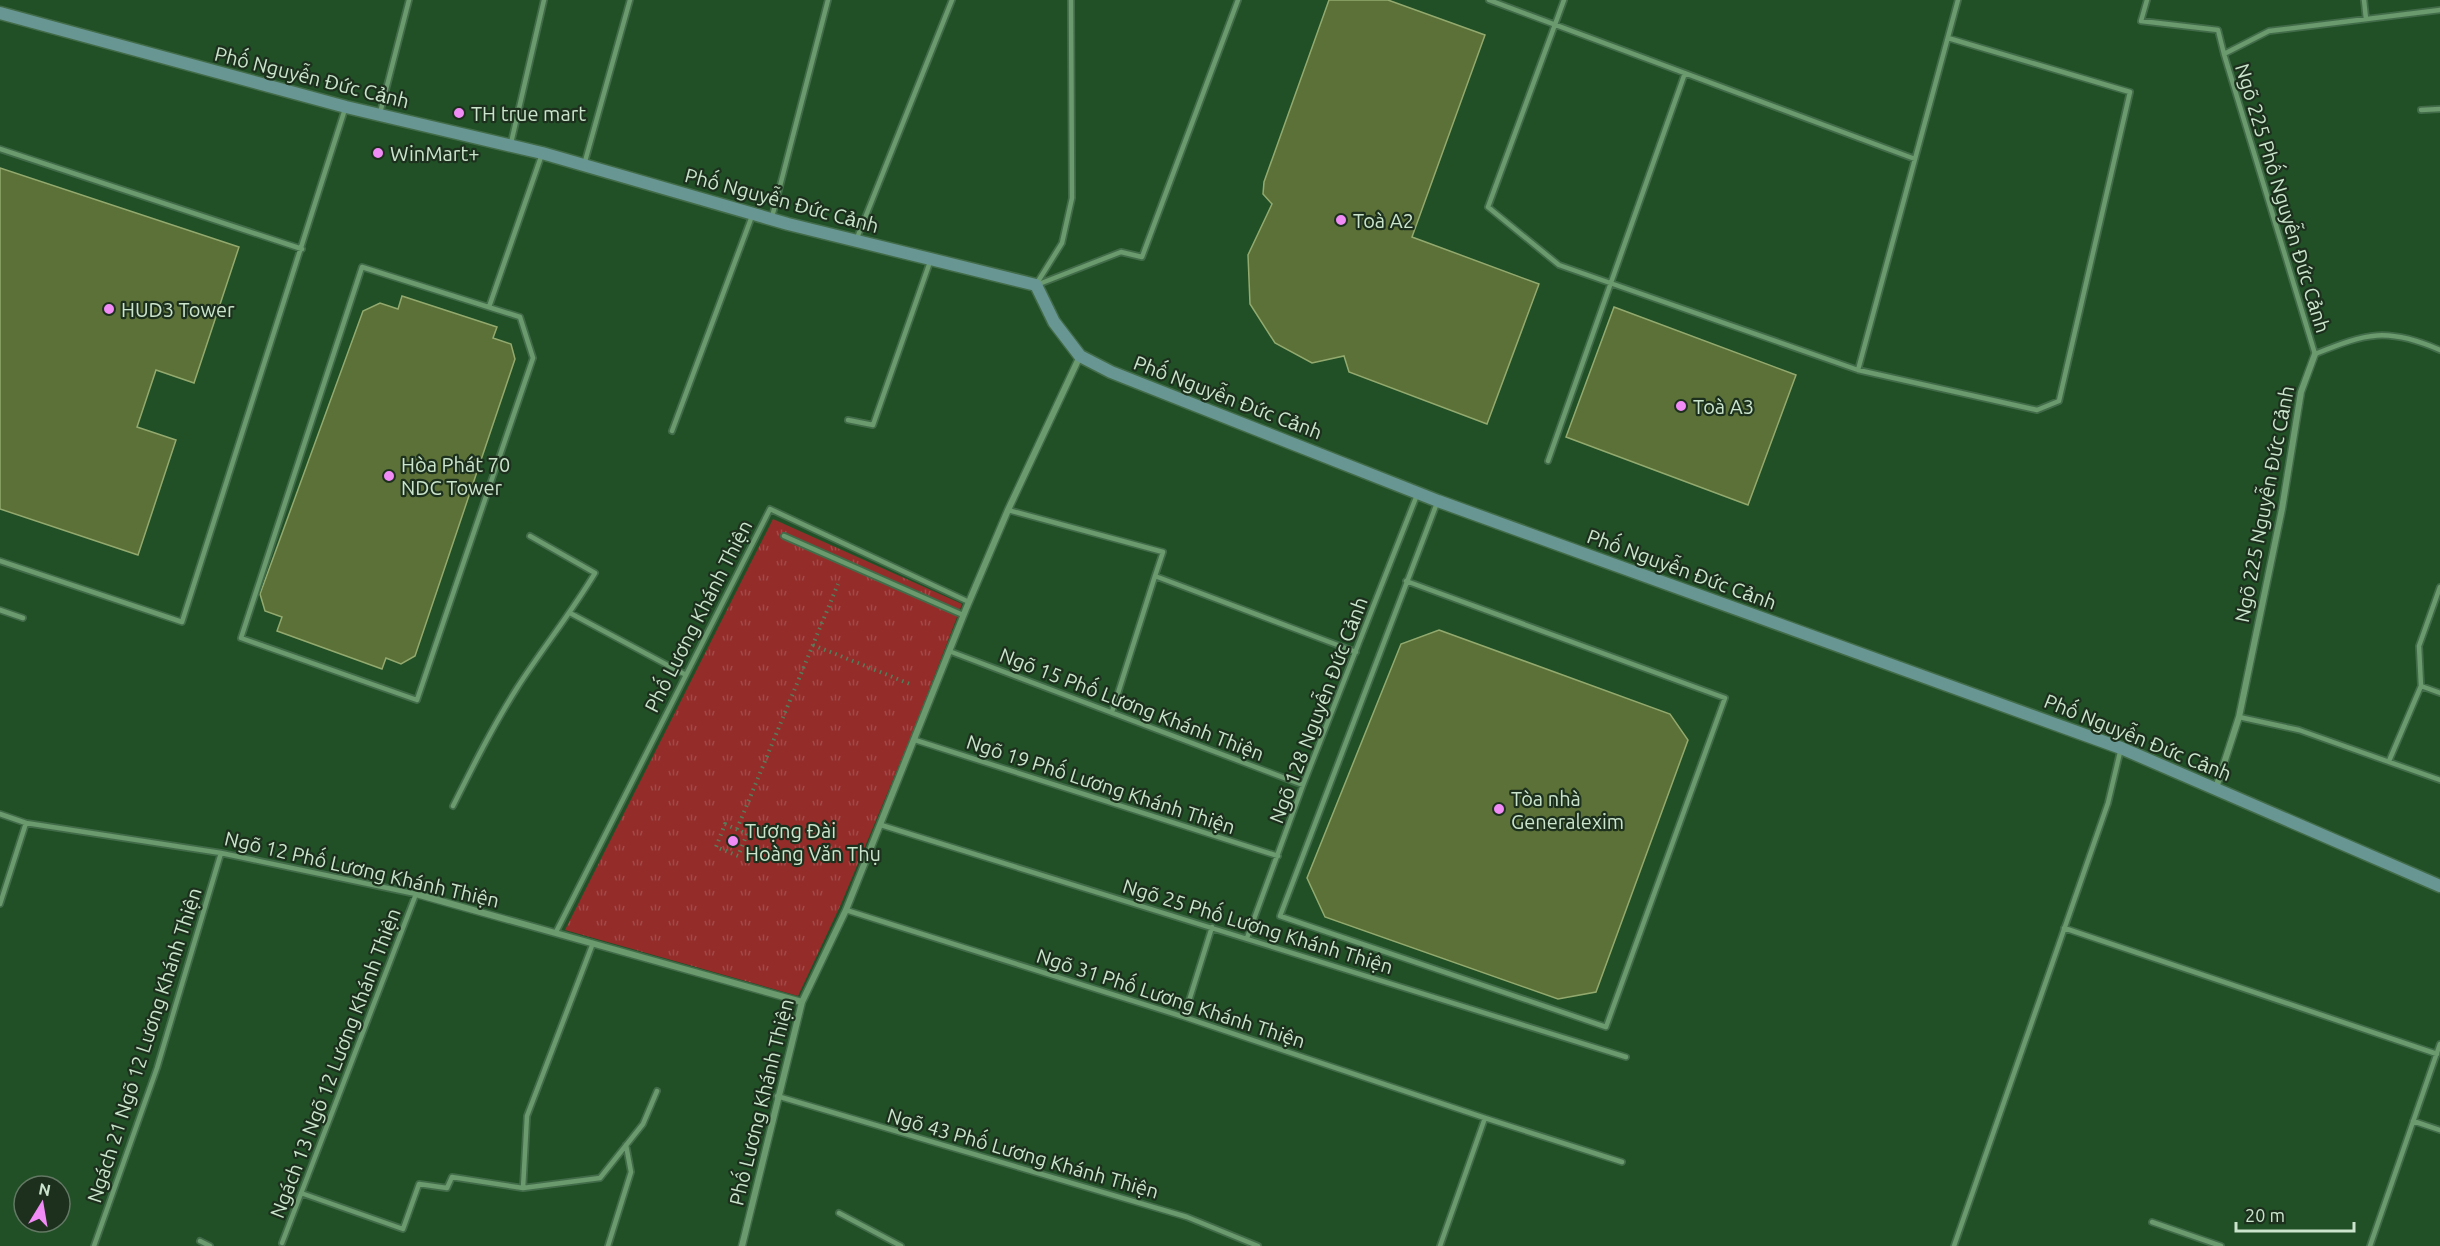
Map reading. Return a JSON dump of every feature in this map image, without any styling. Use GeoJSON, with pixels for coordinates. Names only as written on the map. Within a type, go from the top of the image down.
{"type":"FeatureCollection","features":[{"type":"Feature","properties":{"kind":"street","name":"Phố Nguyễn Đức Cảnh"},"geometry":{"type":"LineString","coordinates":[[0,13],[380,116],[542,153],[771,219],[1036,285],[1054,322],[1080,356],[1111,372],[1438,501],[2121,748],[2440,886]]}},
{"type":"Feature","properties":{"kind":"street","name":"Ngõ 225 Nguyễn Đức Cảnh"},"geometry":{"type":"LineString","coordinates":[[2216,788],[2239,717],[2282,509],[2301,392],[2315,354]]}},
{"type":"Feature","properties":{"kind":"street","name":"Phố Lương Khánh Thiện"},"geometry":{"type":"LineString","coordinates":[[742,1246],[777,1096],[802,1002],[846,910],[963,615],[1008,510],[1080,356]]}},
{"type":"Feature","properties":{"kind":"street","name":"Ngõ 12 Phố Lương Khánh Thiện"},"geometry":{"type":"LineString","coordinates":[[416,894],[802,1002]]}},
{"type":"Feature","properties":{"kind":"lane"},"geometry":{"type":"LineString","coordinates":[[380,116],[409,0]]}},
{"type":"Feature","properties":{"kind":"lane"},"geometry":{"type":"LineString","coordinates":[[510,146],[544,0]]}},
{"type":"Feature","properties":{"kind":"lane"},"geometry":{"type":"LineString","coordinates":[[584,165],[630,0]]}},
{"type":"Feature","properties":{"kind":"lane"},"geometry":{"type":"LineString","coordinates":[[771,219],[828,0]]}},
{"type":"Feature","properties":{"kind":"lane"},"geometry":{"type":"LineString","coordinates":[[856,241],[952,0]]}},
{"type":"Feature","properties":{"kind":"lane"},"geometry":{"type":"LineString","coordinates":[[1036,285],[1062,243],[1072,198],[1071,0]]}},
{"type":"Feature","properties":{"kind":"lane"},"geometry":{"type":"LineString","coordinates":[[1036,285],[1120,252],[1142,257],[1238,0]]}},
{"type":"Feature","properties":{"kind":"lane"},"geometry":{"type":"LineString","coordinates":[[1489,0],[1915,159]]}},
{"type":"Feature","properties":{"kind":"lane"},"geometry":{"type":"LineString","coordinates":[[1564,0],[1488,207],[1559,265],[1858,370],[2037,410],[2059,401],[2130,92],[1948,38]]}},
{"type":"Feature","properties":{"kind":"lane"},"geometry":{"type":"LineString","coordinates":[[1858,370],[1958,0]]}},
{"type":"Feature","properties":{"kind":"lane"},"geometry":{"type":"LineString","coordinates":[[2147,0],[2141,21],[2218,30],[2224,54]]}},
{"type":"Feature","properties":{"kind":"lane"},"geometry":{"type":"LineString","coordinates":[[2364,0],[2366,19]]}},
{"type":"Feature","properties":{"kind":"lane","name":"Ngõ 225 Phố Nguyễn Đức Cảnh"},"geometry":{"type":"LineString","coordinates":[[2315,354],[2224,54],[2269,31],[2440,10]]}},
{"type":"Feature","properties":{"kind":"lane"},"geometry":{"type":"LineString","coordinates":[[1548,461],[1685,73]]}},
{"type":"Feature","properties":{"kind":"lane"},"geometry":{"type":"LineString","coordinates":[[0,561],[182,622],[346,107]]}},
{"type":"Feature","properties":{"kind":"lane"},"geometry":{"type":"LineString","coordinates":[[2421,110],[2440,109]]}},
{"type":"Feature","properties":{"kind":"lane"},"geometry":{"type":"LineString","coordinates":[[0,149],[302,249]]}},
{"type":"Feature","properties":{"kind":"lane"},"geometry":{"type":"LineString","coordinates":[[489,307],[542,153]]}},
{"type":"Feature","properties":{"kind":"lane"},"geometry":{"type":"LineString","coordinates":[[672,431],[753,214]]}},
{"type":"Feature","properties":{"kind":"lane"},"geometry":{"type":"LineString","coordinates":[[848,420],[873,424],[931,260]]}},
{"type":"Feature","properties":{"kind":"lane"},"geometry":{"type":"LineString","coordinates":[[362,267],[489,307],[520,317],[532,358],[417,700],[241,638],[362,267]]}},
{"type":"Feature","properties":{"kind":"lane"},"geometry":{"type":"LineString","coordinates":[[2315,354],[2350,340],[2386,334],[2412,338],[2440,350]]}},
{"type":"Feature","properties":{"kind":"lane","name":"Ngõ 128 Nguyễn Đức Cảnh"},"geometry":{"type":"LineString","coordinates":[[1248,938],[1304,785],[1418,493]]}},
{"type":"Feature","properties":{"kind":"lane"},"geometry":{"type":"LineString","coordinates":[[1406,581],[1725,698],[1606,1027],[1280,916],[1406,581],[1438,501]]}},
{"type":"Feature","properties":{"kind":"lane","name":"Phố Lương Khánh Thiện"},"geometry":{"type":"LineString","coordinates":[[556,932],[770,509],[969,602]]}},
{"type":"Feature","properties":{"kind":"lane"},"geometry":{"type":"LineString","coordinates":[[1008,510],[1163,552],[1112,712]]}},
{"type":"Feature","properties":{"kind":"lane"},"geometry":{"type":"LineString","coordinates":[[453,806],[483,746],[517,688],[596,573],[530,536]]}},
{"type":"Feature","properties":{"kind":"lane"},"geometry":{"type":"LineString","coordinates":[[784,536],[963,615]]}},
{"type":"Feature","properties":{"kind":"lane"},"geometry":{"type":"LineString","coordinates":[[1155,576],[1356,652]]}},
{"type":"Feature","properties":{"kind":"lane"},"geometry":{"type":"LineString","coordinates":[[2389,761],[2421,686],[2419,646],[2440,587]]}},
{"type":"Feature","properties":{"kind":"lane"},"geometry":{"type":"LineString","coordinates":[[0,610],[23,618]]}},
{"type":"Feature","properties":{"kind":"lane"},"geometry":{"type":"LineString","coordinates":[[570,614],[686,675]]}},
{"type":"Feature","properties":{"kind":"lane","name":"Ngõ 15 Phố Lương Khánh Thiện"},"geometry":{"type":"LineString","coordinates":[[949,651],[1304,785]]}},
{"type":"Feature","properties":{"kind":"lane"},"geometry":{"type":"LineString","coordinates":[[2421,686],[2440,693]]}},
{"type":"Feature","properties":{"kind":"lane"},"geometry":{"type":"LineString","coordinates":[[2239,717],[2299,730],[2440,780]]}},
{"type":"Feature","properties":{"kind":"lane","name":"Ngõ 19 Phố Lương Khánh Thiện"},"geometry":{"type":"LineString","coordinates":[[915,740],[1278,856]]}},
{"type":"Feature","properties":{"kind":"lane"},"geometry":{"type":"LineString","coordinates":[[1954,1246],[2108,803],[2121,748]]}},
{"type":"Feature","properties":{"kind":"lane","name":"Ngõ 12 Phố Lương Khánh Thiện"},"geometry":{"type":"LineString","coordinates":[[0,814],[26,823],[221,854],[416,894]]}},
{"type":"Feature","properties":{"kind":"lane"},"geometry":{"type":"LineString","coordinates":[[0,904],[26,823]]}},
{"type":"Feature","properties":{"kind":"lane","name":"Ngõ 25 Phố Lương Khánh Thiện"},"geometry":{"type":"LineString","coordinates":[[881,825],[1626,1057]]}},
{"type":"Feature","properties":{"kind":"lane","name":"Ngách 21 Ngõ 12 Lương Khánh Thiện"},"geometry":{"type":"LineString","coordinates":[[94,1246],[157,1068],[221,854]]}},
{"type":"Feature","properties":{"kind":"lane","name":"Ngách 13 Ngõ 12 Lương Khánh Thiện"},"geometry":{"type":"LineString","coordinates":[[282,1243],[416,894]]}},
{"type":"Feature","properties":{"kind":"lane","name":"Ngõ 31 Phố Lương Khánh Thiện"},"geometry":{"type":"LineString","coordinates":[[846,910],[1184,1017],[1485,1118],[1622,1161]]}},
{"type":"Feature","properties":{"kind":"lane"},"geometry":{"type":"LineString","coordinates":[[1184,1017],[1212,927]]}},
{"type":"Feature","properties":{"kind":"lane"},"geometry":{"type":"LineString","coordinates":[[2064,928],[2437,1054]]}},
{"type":"Feature","properties":{"kind":"lane"},"geometry":{"type":"LineString","coordinates":[[524,1188],[527,1116],[593,943]]}},
{"type":"Feature","properties":{"kind":"lane"},"geometry":{"type":"LineString","coordinates":[[2370,1246],[2440,1044]]}},
{"type":"Feature","properties":{"kind":"lane"},"geometry":{"type":"LineString","coordinates":[[301,1193],[403,1229],[419,1184],[447,1188],[452,1177],[524,1188],[600,1178],[643,1124],[657,1091]]}},
{"type":"Feature","properties":{"kind":"lane","name":"Ngõ 43 Phố Lương Khánh Thiện"},"geometry":{"type":"LineString","coordinates":[[777,1096],[1187,1217],[1258,1246]]}},
{"type":"Feature","properties":{"kind":"lane"},"geometry":{"type":"LineString","coordinates":[[1440,1246],[1485,1118]]}},
{"type":"Feature","properties":{"kind":"lane"},"geometry":{"type":"LineString","coordinates":[[2414,1121],[2440,1130]]}},
{"type":"Feature","properties":{"kind":"lane"},"geometry":{"type":"LineString","coordinates":[[608,1246],[632,1172],[626,1145]]}},
{"type":"Feature","properties":{"kind":"lane"},"geometry":{"type":"LineString","coordinates":[[839,1213],[901,1246]]}},
{"type":"Feature","properties":{"kind":"lane"},"geometry":{"type":"LineString","coordinates":[[2152,1222],[2221,1246]]}},
{"type":"Feature","properties":{"kind":"lane"},"geometry":{"type":"LineString","coordinates":[[200,1241],[210,1246]]}},
{"type":"Feature","properties":{"kind":"path"},"geometry":{"type":"LineString","coordinates":[[737,829],[846,564]]}},
{"type":"Feature","properties":{"kind":"path"},"geometry":{"type":"LineString","coordinates":[[813,645],[933,693]]}},
{"type":"Feature","properties":{"kind":"path"},"geometry":{"type":"LineString","coordinates":[[725,824],[737,829],[747,834],[738,856],[716,847],[725,824]]}},
{"type":"Feature","properties":{"kind":"green space"},"geometry":{"type":"Polygon","coordinates":[[[773,519],[962,604],[912,734],[841,904],[798,996],[565,930],[773,519]]]}},
{"type":"Feature","properties":{"kind":"building","name":"Toà A2"},"geometry":{"type":"Polygon","coordinates":[[[1329,0],[1388,0],[1485,35],[1412,237],[1539,284],[1487,424],[1349,372],[1344,356],[1312,363],[1275,343],[1250,304],[1248,255],[1272,204],[1263,194],[1264,182],[1329,0]]]}},
{"type":"Feature","properties":{"kind":"building","name":"HUD3 Tower"},"geometry":{"type":"Polygon","coordinates":[[[0,168],[239,247],[194,383],[156,370],[137,427],[176,440],[138,555],[0,509],[0,168]]]}},
{"type":"Feature","properties":{"kind":"building","name":"Hòa Phát 70 NDC Tower"},"geometry":{"type":"Polygon","coordinates":[[[402,296],[497,327],[493,338],[511,344],[515,359],[415,656],[401,664],[386,658],[382,669],[277,631],[282,617],[265,611],[260,594],[363,311],[380,303],[398,309],[402,296]]]}},
{"type":"Feature","properties":{"kind":"building","name":"Toà A3"},"geometry":{"type":"Polygon","coordinates":[[[1614,307],[1796,375],[1748,505],[1566,437],[1614,307]]]}},
{"type":"Feature","properties":{"kind":"building","name":"Tòa nhà Generalexim"},"geometry":{"type":"Polygon","coordinates":[[[1439,630],[1670,714],[1688,740],[1596,992],[1558,999],[1325,917],[1307,878],[1401,644],[1439,630]]]}},
{"type":"Feature","properties":{"kind":"place","name":"TH true mart"},"geometry":{"type":"Point","coordinates":[459,113]}},
{"type":"Feature","properties":{"kind":"place","name":"WinMart+"},"geometry":{"type":"Point","coordinates":[378,153]}},
{"type":"Feature","properties":{"kind":"place","name":"Toà A2"},"geometry":{"type":"Point","coordinates":[1341,220]}},
{"type":"Feature","properties":{"kind":"place","name":"HUD3 Tower"},"geometry":{"type":"Point","coordinates":[109,309]}},
{"type":"Feature","properties":{"kind":"place","name":"Toà A3"},"geometry":{"type":"Point","coordinates":[1681,406]}},
{"type":"Feature","properties":{"kind":"place","name":"Hòa Phát 70 NDC Tower"},"geometry":{"type":"Point","coordinates":[389,476]}},
{"type":"Feature","properties":{"kind":"place","name":"Tòa nhà Generalexim"},"geometry":{"type":"Point","coordinates":[1499,809]}},
{"type":"Feature","properties":{"kind":"place","name":"Tượng Đài Hoàng Văn Thụ"},"geometry":{"type":"Point","coordinates":[733,841]}}]}
